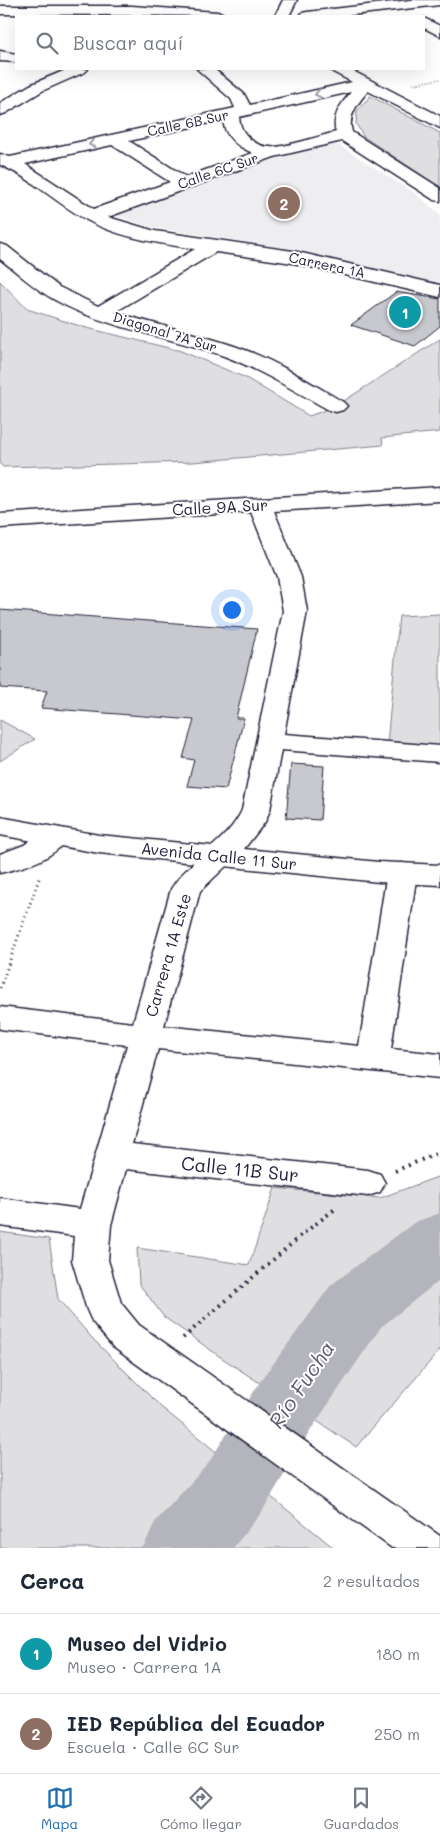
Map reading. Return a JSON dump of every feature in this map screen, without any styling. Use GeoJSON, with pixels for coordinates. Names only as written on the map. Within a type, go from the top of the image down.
{"type":"FeatureCollection","features":[{"type":"Feature","properties":{"kind":"street"},"geometry":{"type":"LineString","coordinates":[[182,13],[192,0]]}},
{"type":"Feature","properties":{"kind":"street"},"geometry":{"type":"LineString","coordinates":[[282,15],[290,0]]}},
{"type":"Feature","properties":{"kind":"street"},"geometry":{"type":"LineString","coordinates":[[314,15],[392,3],[440,1]]}},
{"type":"Feature","properties":{"kind":"street"},"geometry":{"type":"LineString","coordinates":[[392,3],[413,15]]}},
{"type":"Feature","properties":{"kind":"street"},"geometry":{"type":"LineString","coordinates":[[0,10],[134,5],[206,15]]}},
{"type":"Feature","properties":{"kind":"street"},"geometry":{"type":"LineString","coordinates":[[425,23],[440,32]]}},
{"type":"Feature","properties":{"kind":"street"},"geometry":{"type":"LineString","coordinates":[[0,110],[10,102],[36,88],[78,70]]}},
{"type":"Feature","properties":{"kind":"street"},"geometry":{"type":"LineString","coordinates":[[206,70],[238,97],[237,111],[230,126],[235,134],[246,143],[269,153]]}},
{"type":"Feature","properties":{"kind":"street"},"geometry":{"type":"LineString","coordinates":[[340,70],[440,123]]}},
{"type":"Feature","properties":{"kind":"street"},"geometry":{"type":"LineString","coordinates":[[366,84],[344,113],[342,128],[345,135],[440,196]]}},
{"type":"Feature","properties":{"kind":"street","name":"Calle 6B Sur"},"geometry":{"type":"LineString","coordinates":[[5,160],[114,139],[366,84]]}},
{"type":"Feature","properties":{"kind":"street","name":"Calle 6C Sur"},"geometry":{"type":"LineString","coordinates":[[93,216],[269,153],[345,135]]}},
{"type":"Feature","properties":{"kind":"street"},"geometry":{"type":"LineString","coordinates":[[114,139],[183,183]]}},
{"type":"Feature","properties":{"kind":"street","name":"Carrera 1A"},"geometry":{"type":"LineString","coordinates":[[5,160],[93,216],[108,223],[145,234],[318,262],[440,291]]}},
{"type":"Feature","properties":{"kind":"street"},"geometry":{"type":"LineString","coordinates":[[101,312],[213,246]]}},
{"type":"Feature","properties":{"kind":"street","name":"Diagonal 7A Sur"},"geometry":{"type":"LineString","coordinates":[[0,250],[49,288],[78,304],[249,359],[284,376],[336,406]]}},
{"type":"Feature","properties":{"kind":"street","name":"Calle 9A Sur"},"geometry":{"type":"LineString","coordinates":[[0,521],[440,494]]}},
{"type":"Feature","properties":{"kind":"street","name":"Carrera 1A Este"},"geometry":{"type":"LineString","coordinates":[[260,505],[289,577],[295,612],[254,815],[225,849],[186,889],[93,1225],[90,1260],[105,1310],[126,1336],[216,1402],[306,1463],[425,1548]]}},
{"type":"Feature","properties":{"kind":"street"},"geometry":{"type":"LineString","coordinates":[[270,741],[440,754]]}},
{"type":"Feature","properties":{"kind":"street","name":"Avenida Calle 11 Sur"},"geometry":{"type":"LineString","coordinates":[[0,824],[103,827],[225,849],[402,873],[440,875]]}},
{"type":"Feature","properties":{"kind":"street","name":"Avenida Calle 11 Sur"},"geometry":{"type":"LineString","coordinates":[[0,824],[99,844],[225,849],[440,865]]}},
{"type":"Feature","properties":{"kind":"street"},"geometry":{"type":"LineString","coordinates":[[0,864],[34,852],[54,836]]}},
{"type":"Feature","properties":{"kind":"street"},"geometry":{"type":"LineString","coordinates":[[373,1060],[402,873]]}},
{"type":"Feature","properties":{"kind":"street"},"geometry":{"type":"LineString","coordinates":[[0,1018],[145,1036],[440,1066]]}},
{"type":"Feature","properties":{"kind":"street","name":"Calle 11B Sur"},"geometry":{"type":"LineString","coordinates":[[112,1155],[368,1183]]}},
{"type":"Feature","properties":{"kind":"street"},"geometry":{"type":"LineString","coordinates":[[0,1212],[93,1225]]}},
{"type":"Feature","properties":{"kind":"path"},"geometry":{"type":"LineString","coordinates":[[0,988],[54,836]]}},
{"type":"Feature","properties":{"kind":"path"},"geometry":{"type":"LineString","coordinates":[[158,1360],[304,1233],[368,1183],[440,1152]]}},
{"type":"Feature","properties":{"kind":"shaded area"},"geometry":{"type":"Polygon","coordinates":[[[370,96],[440,133],[440,187],[364,137],[356,124],[357,111],[370,96]]]}},
{"type":"Feature","properties":{"kind":"shaded area"},"geometry":{"type":"Polygon","coordinates":[[[334,142],[413,192],[440,214],[440,283],[284,248],[150,227],[112,214],[274,156],[334,142]]]}},
{"type":"Feature","properties":{"kind":"shaded area"},"geometry":{"type":"Polygon","coordinates":[[[0,281],[27,309],[83,327],[181,351],[246,378],[309,416],[336,406],[440,339],[440,432],[382,438],[383,445],[193,462],[3,467],[0,464],[0,281]]]}},
{"type":"Feature","properties":{"kind":"shaded area"},"geometry":{"type":"Polygon","coordinates":[[[440,614],[440,747],[387,744],[399,616],[440,614]]]}},
{"type":"Feature","properties":{"kind":"shaded area"},"geometry":{"type":"Polygon","coordinates":[[[0,720],[35,739],[0,761],[0,720]]]}},
{"type":"Feature","properties":{"kind":"shaded area"},"geometry":{"type":"Polygon","coordinates":[[[440,1176],[440,1350],[356,1447],[164,1317],[139,1284],[137,1248],[249,1265],[275,1188],[380,1198],[440,1176]]]}},
{"type":"Feature","properties":{"kind":"shaded area"},"geometry":{"type":"Polygon","coordinates":[[[0,1232],[49,1239],[58,1299],[93,1339],[161,1407],[334,1548],[0,1548],[0,1232]]]}},
{"type":"Feature","properties":{"kind":"building"},"geometry":{"type":"Polygon","coordinates":[[[396,292],[440,299],[440,326],[415,346],[351,325],[396,292]]]}},
{"type":"Feature","properties":{"kind":"building"},"geometry":{"type":"Polygon","coordinates":[[[0,610],[257,629],[236,718],[244,718],[226,789],[187,786],[194,760],[183,758],[194,720],[41,708],[47,691],[0,688],[0,610]]]}},
{"type":"Feature","properties":{"kind":"building"},"geometry":{"type":"Polygon","coordinates":[[[291,764],[324,766],[320,820],[286,818],[291,764]]]}},
{"type":"Feature","properties":{"kind":"waterway","name":"Río Fucha"},"geometry":{"type":"LineString","coordinates":[[183,1548],[234,1489],[286,1405],[356,1306],[440,1241]]}},
{"type":"Feature","properties":{"kind":"place","name":"IED República del Ecuador"},"geometry":{"type":"Point","coordinates":[284,203]}},
{"type":"Feature","properties":{"kind":"place","name":"Museo del Vidrio"},"geometry":{"type":"Point","coordinates":[405,312]}}]}
